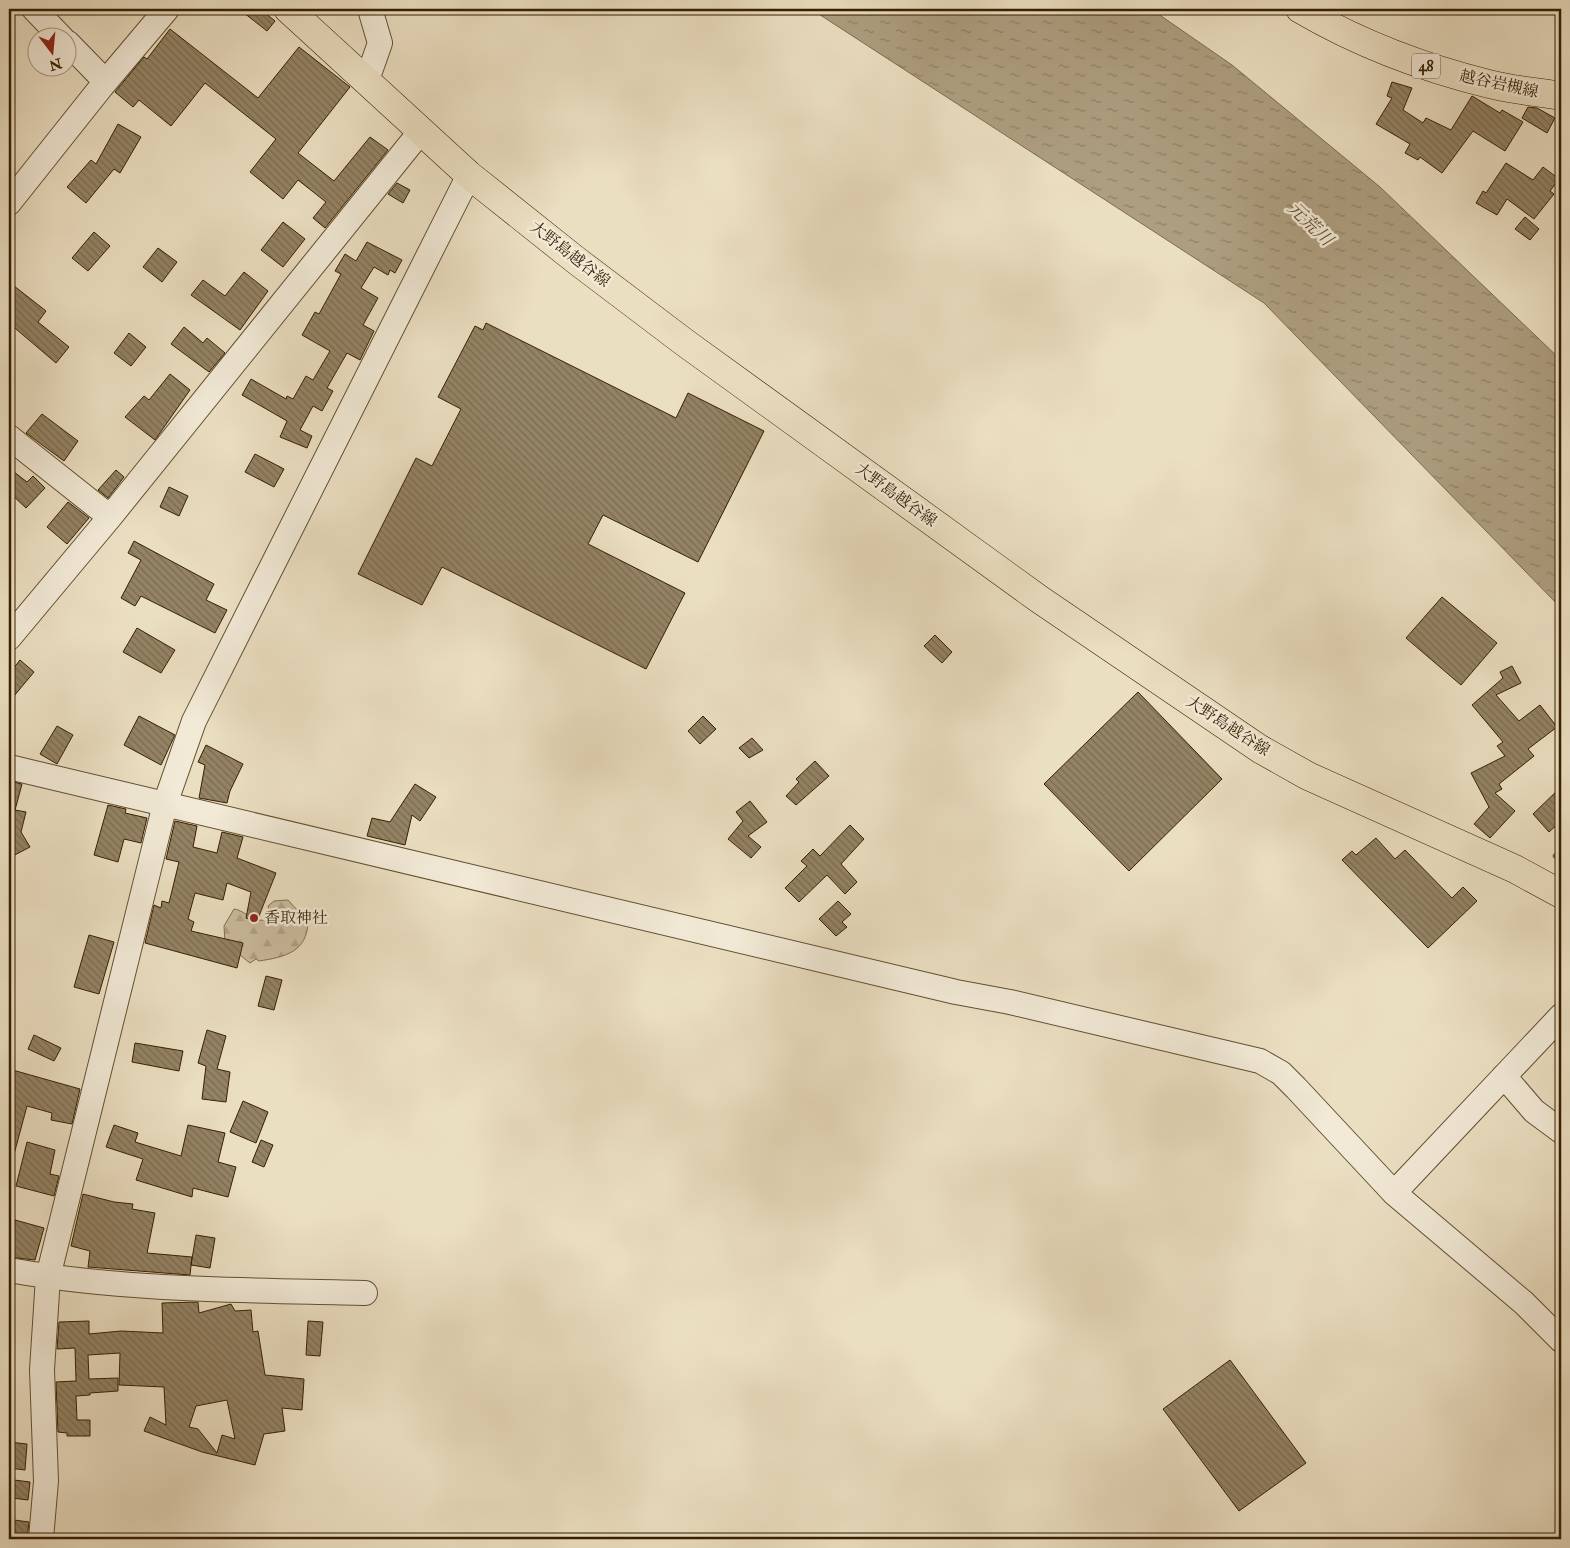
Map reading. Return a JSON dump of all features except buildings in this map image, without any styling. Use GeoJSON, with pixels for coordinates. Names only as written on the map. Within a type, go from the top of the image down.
{"type":"FeatureCollection","features":[{"type":"Feature","properties":{"kind":"main road","name":"大野島越谷線"},"geometry":{"type":"LineString","coordinates":[[288,9],[470,175],[684,342],[791,417],[978,556],[1260,749],[1308,776],[1515,869],[1561,894]]}},
{"type":"Feature","properties":{"kind":"main road","name":"越谷岩槻線"},"geometry":{"type":"LineString","coordinates":[[1300,9],[1351,35],[1438,70],[1491,84],[1561,96]]}},
{"type":"Feature","properties":{"kind":"street"},"geometry":{"type":"LineString","coordinates":[[34,9],[52,28]]}},
{"type":"Feature","properties":{"kind":"street"},"geometry":{"type":"LineString","coordinates":[[9,203],[167,9]]}},
{"type":"Feature","properties":{"kind":"street"},"geometry":{"type":"LineString","coordinates":[[367,80],[380,43],[370,9]]}},
{"type":"Feature","properties":{"kind":"street"},"geometry":{"type":"LineString","coordinates":[[78,53],[106,82]]}},
{"type":"Feature","properties":{"kind":"street"},"geometry":{"type":"LineString","coordinates":[[9,638],[110,517],[422,131]]}},
{"type":"Feature","properties":{"kind":"street"},"geometry":{"type":"LineString","coordinates":[[40,1539],[46,1481],[42,1370],[48,1277],[165,804],[194,721],[470,175]]}},
{"type":"Feature","properties":{"kind":"street"},"geometry":{"type":"LineString","coordinates":[[9,437],[110,517]]}},
{"type":"Feature","properties":{"kind":"street"},"geometry":{"type":"LineString","coordinates":[[9,766],[559,898],[1260,1061],[1281,1074],[1296,1088],[1394,1193],[1524,1303],[1561,1340]]}},
{"type":"Feature","properties":{"kind":"street"},"geometry":{"type":"LineString","coordinates":[[1394,1193],[1561,1016]]}},
{"type":"Feature","properties":{"kind":"street"},"geometry":{"type":"LineString","coordinates":[[1504,1076],[1534,1111],[1561,1131]]}},
{"type":"Feature","properties":{"kind":"street"},"geometry":{"type":"LineString","coordinates":[[9,1270],[48,1277],[180,1288],[365,1293]]}},
{"type":"Feature","properties":{"kind":"green space"},"geometry":{"type":"Polygon","coordinates":[[[288,900],[308,922],[304,940],[293,951],[286,955],[269,959],[259,961],[256,959],[250,963],[225,943],[224,926],[234,909],[255,919],[265,920],[271,917],[268,906],[274,901],[288,900]]]}},
{"type":"Feature","properties":{"kind":"water","name":"元荒川"},"geometry":{"type":"Polygon","coordinates":[[[811,9],[1151,9],[1232,65],[1380,187],[1561,360],[1561,608],[1264,303],[811,9]]]}},
{"type":"Feature","properties":{"kind":"waterway"},"geometry":{"type":"LineString","coordinates":[[1555,856],[1561,850]]}},
{"type":"Feature","properties":{"kind":"place","name":"香取神社"},"geometry":{"type":"Point","coordinates":[254,918]}}]}
